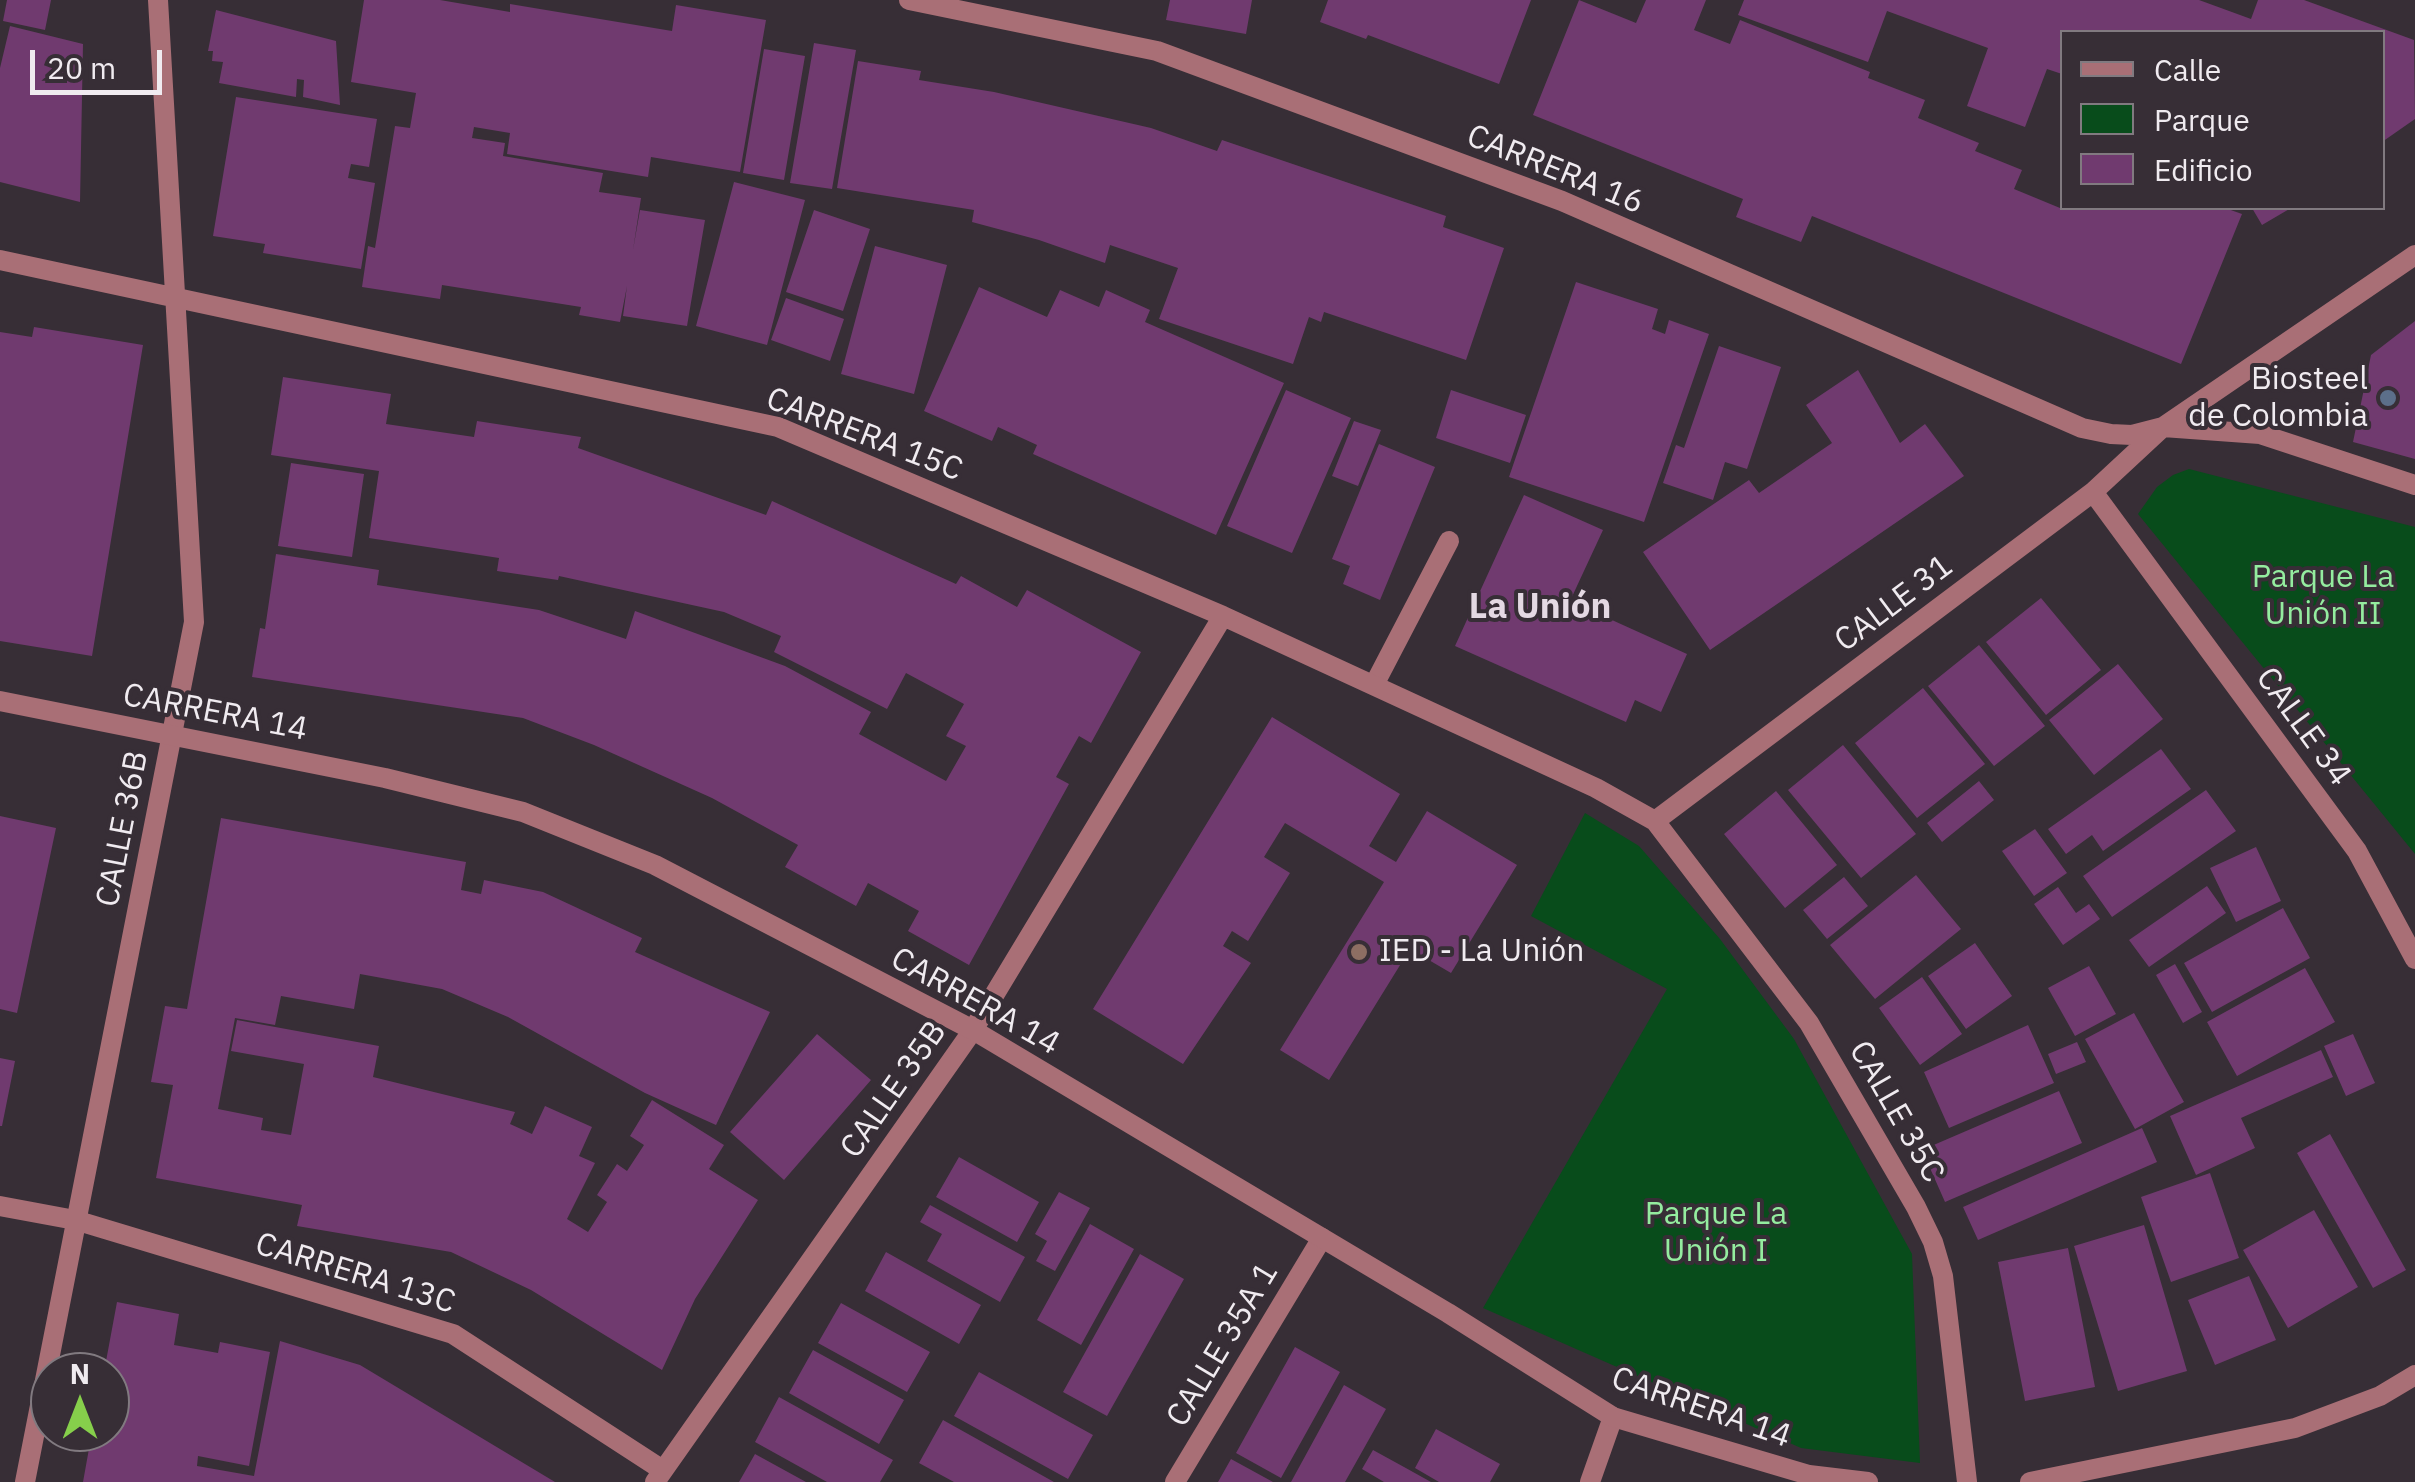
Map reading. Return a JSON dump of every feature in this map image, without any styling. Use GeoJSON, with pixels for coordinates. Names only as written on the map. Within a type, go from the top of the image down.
{"type":"FeatureCollection","features":[{"type":"Feature","properties":{"kind":"street","name":"CALLE 36B"},"geometry":{"type":"LineString","coordinates":[[25,1482],[194,622],[158,0]]}},
{"type":"Feature","properties":{"kind":"street","name":"CARRERA 16"},"geometry":{"type":"LineString","coordinates":[[908,0],[1157,51],[1562,201],[2070,423],[2111,434],[2132,435],[2163,427]]}},
{"type":"Feature","properties":{"kind":"street","name":"CALLE 31"},"geometry":{"type":"LineString","coordinates":[[1654,822],[2092,492],[2163,427],[2415,255]]}},
{"type":"Feature","properties":{"kind":"street","name":"CARRERA 15C"},"geometry":{"type":"LineString","coordinates":[[0,260],[778,427],[1223,616],[1596,788],[1654,822]]}},
{"type":"Feature","properties":{"kind":"street"},"geometry":{"type":"LineString","coordinates":[[2163,427],[2260,434],[2415,486]]}},
{"type":"Feature","properties":{"kind":"street","name":"CALLE 34"},"geometry":{"type":"LineString","coordinates":[[2092,492],[2357,852],[2415,958]]}},
{"type":"Feature","properties":{"kind":"street"},"geometry":{"type":"LineString","coordinates":[[1374,685],[1449,540]]}},
{"type":"Feature","properties":{"kind":"street","name":"CALLE 35B"},"geometry":{"type":"LineString","coordinates":[[658,1475],[973,1030],[1223,616]]}},
{"type":"Feature","properties":{"kind":"street","name":"CARRERA 14"},"geometry":{"type":"LineString","coordinates":[[0,701],[385,778],[523,812],[655,864],[973,1030],[1613,1417],[1808,1474],[1868,1482]]}},
{"type":"Feature","properties":{"kind":"street","name":"CALLE 35C"},"geometry":{"type":"LineString","coordinates":[[1654,822],[1809,1022],[1933,1242],[1943,1276],[1968,1482]]}},
{"type":"Feature","properties":{"kind":"street","name":"CARRERA 13C"},"geometry":{"type":"LineString","coordinates":[[0,1206],[75,1220],[453,1334],[658,1475]]}},
{"type":"Feature","properties":{"kind":"street","name":"CALLE 35A 1"},"geometry":{"type":"LineString","coordinates":[[1175,1482],[1322,1238]]}},
{"type":"Feature","properties":{"kind":"street"},"geometry":{"type":"LineString","coordinates":[[2030,1482],[2295,1428],[2380,1396],[2415,1375]]}},
{"type":"Feature","properties":{"kind":"street"},"geometry":{"type":"LineString","coordinates":[[1590,1482],[1613,1417]]}},
{"type":"Feature","properties":{"kind":"green space","name":"Parque La Unión II"},"geometry":{"type":"Polygon","coordinates":[[[2189,469],[2415,527],[2415,854],[2138,514],[2157,487],[2189,469]]]}},
{"type":"Feature","properties":{"kind":"green space","name":"Parque La Unión I"},"geometry":{"type":"Polygon","coordinates":[[[1585,813],[1639,846],[1720,939],[1794,1039],[1912,1254],[1920,1463],[1801,1448],[1483,1308],[1667,989],[1531,916],[1585,813]]]}},
{"type":"Feature","properties":{"kind":"building"},"geometry":{"type":"Polygon","coordinates":[[[7,0],[51,0],[45,30],[3,21],[7,0]]]}},
{"type":"Feature","properties":{"kind":"building"},"geometry":{"type":"Polygon","coordinates":[[[364,0],[440,0],[510,12],[510,4],[672,31],[676,5],[766,20],[740,172],[651,157],[648,177],[507,154],[510,133],[474,127],[472,138],[505,143],[503,156],[603,173],[599,192],[641,198],[633,250],[640,210],[705,220],[687,326],[623,316],[627,286],[620,322],[579,315],[581,307],[442,285],[440,299],[362,287],[368,246],[375,248],[395,126],[410,128],[416,93],[351,82],[364,0]]]}},
{"type":"Feature","properties":{"kind":"building"},"geometry":{"type":"Polygon","coordinates":[[[1170,0],[1252,0],[1246,34],[1166,20],[1170,0]]]}},
{"type":"Feature","properties":{"kind":"building"},"geometry":{"type":"Polygon","coordinates":[[[1328,0],[1531,0],[1499,84],[1368,35],[1366,39],[1320,22],[1328,0]]]}},
{"type":"Feature","properties":{"kind":"building"},"geometry":{"type":"Polygon","coordinates":[[[1579,0],[1636,23],[1646,0],[1706,0],[1694,30],[1730,44],[1740,20],[1870,72],[1868,78],[1925,100],[1918,118],[1979,143],[1975,151],[2022,170],[2014,189],[2060,210],[2231,210],[2242,214],[2181,364],[1812,216],[1801,242],[1736,217],[1743,199],[1533,115],[1579,0]]]}},
{"type":"Feature","properties":{"kind":"building"},"geometry":{"type":"Polygon","coordinates":[[[1744,0],[2199,0],[2251,19],[2258,0],[2304,0],[2414,40],[2415,119],[2385,140],[2385,30],[2060,30],[2060,73],[2047,69],[2025,127],[1967,106],[1988,48],[1887,11],[1868,62],[1738,15],[1744,0]]]}},
{"type":"Feature","properties":{"kind":"building"},"geometry":{"type":"Polygon","coordinates":[[[216,10],[336,41],[340,105],[303,97],[304,80],[297,79],[296,97],[219,83],[223,62],[212,61],[213,51],[208,51],[216,10]]]}},
{"type":"Feature","properties":{"kind":"building"},"geometry":{"type":"Polygon","coordinates":[[[10,26],[83,44],[80,202],[0,182],[0,68],[10,26]]]}},
{"type":"Feature","properties":{"kind":"building"},"geometry":{"type":"Polygon","coordinates":[[[814,43],[856,50],[832,189],[790,183],[814,43]]]}},
{"type":"Feature","properties":{"kind":"building"},"geometry":{"type":"Polygon","coordinates":[[[764,49],[805,56],[784,180],[743,173],[764,49]]]}},
{"type":"Feature","properties":{"kind":"building"},"geometry":{"type":"Polygon","coordinates":[[[858,61],[921,71],[919,80],[994,92],[1151,128],[1217,151],[1222,140],[1446,216],[1443,227],[1504,248],[1466,360],[1324,312],[1321,322],[1309,317],[1293,364],[1159,319],[1178,268],[1110,245],[1105,263],[972,222],[974,210],[837,188],[858,61]]]}},
{"type":"Feature","properties":{"kind":"building"},"geometry":{"type":"Polygon","coordinates":[[[236,97],[377,119],[369,167],[351,164],[348,178],[375,183],[361,269],[263,253],[265,244],[213,236],[236,97]]]}},
{"type":"Feature","properties":{"kind":"building"},"geometry":{"type":"Polygon","coordinates":[[[734,182],[805,200],[767,345],[696,326],[734,182]]]}},
{"type":"Feature","properties":{"kind":"building"},"geometry":{"type":"Polygon","coordinates":[[[814,210],[870,229],[843,311],[786,292],[814,210]]]}},
{"type":"Feature","properties":{"kind":"building"},"geometry":{"type":"Polygon","coordinates":[[[2253,210],[2288,210],[2262,225],[2253,210]]]}},
{"type":"Feature","properties":{"kind":"building"},"geometry":{"type":"Polygon","coordinates":[[[875,246],[947,265],[914,394],[841,374],[875,246]]]}},
{"type":"Feature","properties":{"kind":"building"},"geometry":{"type":"Polygon","coordinates":[[[1576,282],[1658,309],[1652,329],[1665,334],[1669,320],[1709,334],[1644,522],[1509,477],[1576,282]]]}},
{"type":"Feature","properties":{"kind":"building"},"geometry":{"type":"Polygon","coordinates":[[[979,287],[1047,317],[1060,290],[1099,307],[1106,290],[1150,310],[1145,322],[1284,383],[1216,535],[1033,454],[1037,445],[998,427],[992,441],[924,411],[979,287]]]}},
{"type":"Feature","properties":{"kind":"building"},"geometry":{"type":"Polygon","coordinates":[[[786,298],[844,319],[830,361],[771,340],[786,298]]]}},
{"type":"Feature","properties":{"kind":"building","name":"Biosteel de Colombia"},"geometry":{"type":"Polygon","coordinates":[[[2415,321],[2415,459],[2353,442],[2371,355],[2415,321]]]}},
{"type":"Feature","properties":{"kind":"building"},"geometry":{"type":"Polygon","coordinates":[[[34,327],[143,345],[92,656],[0,641],[0,332],[32,337],[34,327]]]}},
{"type":"Feature","properties":{"kind":"building"},"geometry":{"type":"Polygon","coordinates":[[[1719,346],[1781,367],[1747,469],[1725,462],[1713,500],[1663,483],[1676,445],[1684,448],[1719,346]]]}},
{"type":"Feature","properties":{"kind":"building"},"geometry":{"type":"Polygon","coordinates":[[[1858,370],[1900,443],[1925,424],[1964,476],[1710,650],[1643,552],[1749,480],[1759,493],[1832,443],[1806,405],[1858,370]]]}},
{"type":"Feature","properties":{"kind":"building"},"geometry":{"type":"Polygon","coordinates":[[[283,377],[391,394],[386,424],[474,437],[477,421],[581,437],[578,448],[766,515],[772,501],[956,584],[961,576],[1017,607],[1027,590],[1141,652],[1091,743],[1079,736],[1056,777],[1069,784],[969,965],[908,931],[919,911],[868,883],[856,906],[785,867],[798,845],[712,798],[594,745],[523,718],[252,677],[260,628],[265,629],[276,554],[379,570],[377,585],[539,610],[626,639],[635,611],[785,666],[871,712],[859,734],[946,781],[966,746],[946,736],[964,704],[906,673],[887,709],[774,652],[781,636],[724,612],[559,576],[558,580],[497,571],[499,558],[369,538],[379,471],[271,455],[283,377]]]}},
{"type":"Feature","properties":{"kind":"building"},"geometry":{"type":"Polygon","coordinates":[[[1286,390],[1351,418],[1292,553],[1227,526],[1286,390]]]}},
{"type":"Feature","properties":{"kind":"building"},"geometry":{"type":"Polygon","coordinates":[[[1451,390],[1526,415],[1510,463],[1436,438],[1451,390]]]}},
{"type":"Feature","properties":{"kind":"building"},"geometry":{"type":"Polygon","coordinates":[[[1354,421],[1381,430],[1358,486],[1332,476],[1354,421]]]}},
{"type":"Feature","properties":{"kind":"building"},"geometry":{"type":"Polygon","coordinates":[[[1379,444],[1435,467],[1380,600],[1343,584],[1350,566],[1332,559],[1379,444]]]}},
{"type":"Feature","properties":{"kind":"building"},"geometry":{"type":"Polygon","coordinates":[[[291,463],[364,474],[352,557],[278,546],[291,463]]]}},
{"type":"Feature","properties":{"kind":"building"},"geometry":{"type":"Polygon","coordinates":[[[1524,495],[1603,530],[1570,601],[1687,654],[1661,712],[1635,700],[1626,722],[1455,646],[1524,495]]]}},
{"type":"Feature","properties":{"kind":"building"},"geometry":{"type":"Polygon","coordinates":[[[2041,598],[2101,670],[2046,715],[1986,642],[2041,598]]]}},
{"type":"Feature","properties":{"kind":"building"},"geometry":{"type":"Polygon","coordinates":[[[1979,645],[2045,726],[1994,766],[1928,686],[1979,645]]]}},
{"type":"Feature","properties":{"kind":"building"},"geometry":{"type":"Polygon","coordinates":[[[2118,664],[2163,719],[2094,775],[2049,720],[2118,664]]]}},
{"type":"Feature","properties":{"kind":"building"},"geometry":{"type":"Polygon","coordinates":[[[1923,688],[1985,764],[1917,818],[1855,743],[1923,688]]]}},
{"type":"Feature","properties":{"kind":"building"},"geometry":{"type":"Polygon","coordinates":[[[1272,717],[1400,794],[1369,846],[1396,862],[1427,811],[1517,865],[1451,973],[1410,949],[1329,1080],[1280,1050],[1384,882],[1285,823],[1264,857],[1290,873],[1248,941],[1232,931],[1223,946],[1251,963],[1183,1064],[1093,1009],[1272,717]]]}},
{"type":"Feature","properties":{"kind":"building"},"geometry":{"type":"Polygon","coordinates":[[[1843,745],[1916,834],[1861,878],[1788,790],[1843,745]]]}},
{"type":"Feature","properties":{"kind":"building"},"geometry":{"type":"Polygon","coordinates":[[[2161,749],[2191,789],[2103,851],[2092,835],[2066,854],[2048,829],[2161,749]]]}},
{"type":"Feature","properties":{"kind":"building"},"geometry":{"type":"Polygon","coordinates":[[[1979,781],[1994,800],[1942,842],[1927,823],[1979,781]]]}},
{"type":"Feature","properties":{"kind":"building"},"geometry":{"type":"Polygon","coordinates":[[[2206,790],[2236,831],[2112,917],[2083,876],[2206,790]]]}},
{"type":"Feature","properties":{"kind":"building"},"geometry":{"type":"Polygon","coordinates":[[[1776,791],[1837,865],[1785,908],[1724,834],[1776,791]]]}},
{"type":"Feature","properties":{"kind":"building"},"geometry":{"type":"Polygon","coordinates":[[[0,816],[56,828],[17,1013],[0,1009],[0,816]]]}},
{"type":"Feature","properties":{"kind":"building"},"geometry":{"type":"Polygon","coordinates":[[[221,818],[466,862],[461,890],[481,894],[484,880],[543,892],[642,938],[635,952],[770,1012],[716,1125],[645,1093],[508,1017],[442,989],[360,974],[354,1009],[281,996],[275,1025],[235,1018],[218,1109],[263,1118],[261,1130],[291,1135],[304,1064],[231,1051],[237,1020],[379,1046],[373,1077],[515,1112],[510,1124],[532,1134],[545,1106],[592,1127],[579,1156],[595,1163],[567,1219],[588,1232],[607,1202],[597,1195],[617,1164],[627,1171],[644,1145],[630,1136],[652,1100],[724,1145],[709,1169],[758,1200],[695,1299],[662,1370],[531,1290],[451,1252],[297,1226],[302,1205],[156,1178],[173,1085],[151,1082],[165,1006],[187,1009],[221,818]]]}},
{"type":"Feature","properties":{"kind":"building"},"geometry":{"type":"Polygon","coordinates":[[[2035,829],[2067,873],[2034,896],[2002,851],[2035,829]]]}},
{"type":"Feature","properties":{"kind":"building"},"geometry":{"type":"Polygon","coordinates":[[[2256,847],[2281,901],[2236,922],[2210,868],[2256,847]]]}},
{"type":"Feature","properties":{"kind":"building"},"geometry":{"type":"Polygon","coordinates":[[[1916,875],[1961,929],[1875,999],[1830,945],[1916,875]]]}},
{"type":"Feature","properties":{"kind":"building"},"geometry":{"type":"Polygon","coordinates":[[[1844,877],[1868,906],[1827,939],[1803,910],[1844,877]]]}},
{"type":"Feature","properties":{"kind":"building"},"geometry":{"type":"Polygon","coordinates":[[[2207,886],[2226,913],[2149,967],[2129,940],[2207,886]]]}},
{"type":"Feature","properties":{"kind":"building"},"geometry":{"type":"Polygon","coordinates":[[[2058,887],[2076,913],[2089,904],[2100,919],[2063,945],[2034,904],[2058,887]]]}},
{"type":"Feature","properties":{"kind":"building"},"geometry":{"type":"Polygon","coordinates":[[[2283,908],[2310,958],[2212,1012],[2184,963],[2283,908]]]}},
{"type":"Feature","properties":{"kind":"building"},"geometry":{"type":"Polygon","coordinates":[[[1975,943],[2012,996],[1966,1029],[1928,976],[1975,943]]]}},
{"type":"Feature","properties":{"kind":"building"},"geometry":{"type":"Polygon","coordinates":[[[2175,964],[2202,1012],[2183,1023],[2156,975],[2175,964]]]}},
{"type":"Feature","properties":{"kind":"building"},"geometry":{"type":"Polygon","coordinates":[[[2089,966],[2116,1014],[2075,1036],[2048,988],[2089,966]]]}},
{"type":"Feature","properties":{"kind":"building"},"geometry":{"type":"Polygon","coordinates":[[[2305,968],[2335,1022],[2237,1076],[2207,1022],[2305,968]]]}},
{"type":"Feature","properties":{"kind":"building"},"geometry":{"type":"Polygon","coordinates":[[[1922,977],[1962,1034],[1920,1065],[1879,1008],[1922,977]]]}},
{"type":"Feature","properties":{"kind":"building"},"geometry":{"type":"Polygon","coordinates":[[[2134,1013],[2184,1102],[2135,1129],[2085,1039],[2134,1013]]]}},
{"type":"Feature","properties":{"kind":"building"},"geometry":{"type":"Polygon","coordinates":[[[2028,1025],[2054,1083],[1949,1128],[1924,1072],[2028,1025]]]}},
{"type":"Feature","properties":{"kind":"building"},"geometry":{"type":"Polygon","coordinates":[[[817,1034],[871,1080],[784,1180],[730,1132],[817,1034]]]}},
{"type":"Feature","properties":{"kind":"building"},"geometry":{"type":"Polygon","coordinates":[[[2353,1034],[2375,1083],[2346,1096],[2324,1046],[2353,1034]]]}},
{"type":"Feature","properties":{"kind":"building"},"geometry":{"type":"Polygon","coordinates":[[[2077,1042],[2086,1062],[2056,1074],[2048,1054],[2077,1042]]]}},
{"type":"Feature","properties":{"kind":"building"},"geometry":{"type":"Polygon","coordinates":[[[2321,1050],[2333,1077],[2241,1118],[2255,1148],[2196,1175],[2170,1116],[2321,1050]]]}},
{"type":"Feature","properties":{"kind":"building"},"geometry":{"type":"Polygon","coordinates":[[[0,1058],[15,1061],[2,1126],[0,1126],[0,1058]]]}},
{"type":"Feature","properties":{"kind":"building"},"geometry":{"type":"Polygon","coordinates":[[[2059,1091],[2082,1143],[1945,1202],[1922,1150],[2059,1091]]]}},
{"type":"Feature","properties":{"kind":"building"},"geometry":{"type":"Polygon","coordinates":[[[2142,1128],[2157,1162],[1978,1240],[1963,1207],[2142,1128]]]}},
{"type":"Feature","properties":{"kind":"building"},"geometry":{"type":"Polygon","coordinates":[[[2330,1134],[2406,1270],[2373,1288],[2297,1153],[2330,1134]]]}},
{"type":"Feature","properties":{"kind":"building"},"geometry":{"type":"Polygon","coordinates":[[[959,1157],[1039,1202],[1017,1242],[936,1197],[959,1157]]]}},
{"type":"Feature","properties":{"kind":"building"},"geometry":{"type":"Polygon","coordinates":[[[2210,1173],[2239,1258],[2171,1282],[2141,1197],[2210,1173]]]}},
{"type":"Feature","properties":{"kind":"building"},"geometry":{"type":"Polygon","coordinates":[[[1059,1192],[1090,1208],[1055,1271],[1036,1261],[1047,1241],[1035,1234],[1059,1192]]]}},
{"type":"Feature","properties":{"kind":"building"},"geometry":{"type":"Polygon","coordinates":[[[930,1205],[1025,1257],[1000,1302],[927,1261],[942,1234],[920,1222],[930,1205]]]}},
{"type":"Feature","properties":{"kind":"building"},"geometry":{"type":"Polygon","coordinates":[[[2314,1210],[2358,1287],[2288,1328],[2243,1250],[2314,1210]]]}},
{"type":"Feature","properties":{"kind":"building"},"geometry":{"type":"Polygon","coordinates":[[[1090,1224],[1134,1249],[1081,1345],[1037,1320],[1090,1224]]]}},
{"type":"Feature","properties":{"kind":"building"},"geometry":{"type":"Polygon","coordinates":[[[2144,1225],[2187,1371],[2118,1391],[2074,1246],[2144,1225]]]}},
{"type":"Feature","properties":{"kind":"building"},"geometry":{"type":"Polygon","coordinates":[[[2068,1248],[2095,1387],[2025,1401],[1998,1262],[2068,1248]]]}},
{"type":"Feature","properties":{"kind":"building"},"geometry":{"type":"Polygon","coordinates":[[[886,1252],[981,1305],[959,1344],[865,1291],[886,1252]]]}},
{"type":"Feature","properties":{"kind":"building"},"geometry":{"type":"Polygon","coordinates":[[[1140,1254],[1184,1279],[1107,1416],[1063,1392],[1140,1254]]]}},
{"type":"Feature","properties":{"kind":"building"},"geometry":{"type":"Polygon","coordinates":[[[2249,1276],[2276,1340],[2215,1365],[2188,1300],[2249,1276]]]}},
{"type":"Feature","properties":{"kind":"building"},"geometry":{"type":"Polygon","coordinates":[[[117,1302],[179,1314],[174,1345],[218,1353],[220,1342],[270,1352],[249,1466],[198,1456],[197,1466],[254,1476],[280,1341],[360,1365],[555,1482],[83,1482],[88,1452],[130,1452],[130,1352],[108,1352],[117,1302]]]}},
{"type":"Feature","properties":{"kind":"building"},"geometry":{"type":"Polygon","coordinates":[[[841,1303],[930,1352],[907,1392],[818,1343],[841,1303]]]}},
{"type":"Feature","properties":{"kind":"building"},"geometry":{"type":"Polygon","coordinates":[[[1295,1347],[1340,1372],[1281,1478],[1236,1453],[1295,1347]]]}},
{"type":"Feature","properties":{"kind":"building"},"geometry":{"type":"Polygon","coordinates":[[[813,1350],[904,1400],[879,1444],[789,1393],[813,1350]]]}},
{"type":"Feature","properties":{"kind":"building"},"geometry":{"type":"Polygon","coordinates":[[[979,1372],[1093,1435],[1068,1479],[954,1416],[979,1372]]]}},
{"type":"Feature","properties":{"kind":"building"},"geometry":{"type":"Polygon","coordinates":[[[1344,1385],[1386,1409],[1345,1482],[1291,1482],[1344,1385]]]}},
{"type":"Feature","properties":{"kind":"building"},"geometry":{"type":"Polygon","coordinates":[[[779,1397],[893,1460],[880,1482],[827,1482],[755,1442],[779,1397]]]}},
{"type":"Feature","properties":{"kind":"building"},"geometry":{"type":"Polygon","coordinates":[[[943,1420],[1054,1482],[954,1482],[919,1463],[943,1420]]]}},
{"type":"Feature","properties":{"kind":"building"},"geometry":{"type":"Polygon","coordinates":[[[1436,1429],[1500,1464],[1490,1482],[1439,1482],[1415,1468],[1436,1429]]]}},
{"type":"Feature","properties":{"kind":"building"},"geometry":{"type":"Polygon","coordinates":[[[1373,1450],[1431,1482],[1384,1482],[1362,1469],[1373,1450]]]}},
{"type":"Feature","properties":{"kind":"building"},"geometry":{"type":"Polygon","coordinates":[[[755,1454],[806,1482],[739,1482],[755,1454]]]}},
{"type":"Feature","properties":{"kind":"building"},"geometry":{"type":"Polygon","coordinates":[[[1231,1459],[1273,1482],[1218,1482],[1231,1459]]]}},
{"type":"Feature","properties":{"kind":"place","name":"Biosteel de Colombia"},"geometry":{"type":"Point","coordinates":[2388,398]}},
{"type":"Feature","properties":{"kind":"place","name":"IED - La Unión"},"geometry":{"type":"Point","coordinates":[1359,952]}},
{"type":"Feature","properties":{"kind":"district","name":"La Unión"},"geometry":{"type":"Point","coordinates":[1540,608]}}]}
